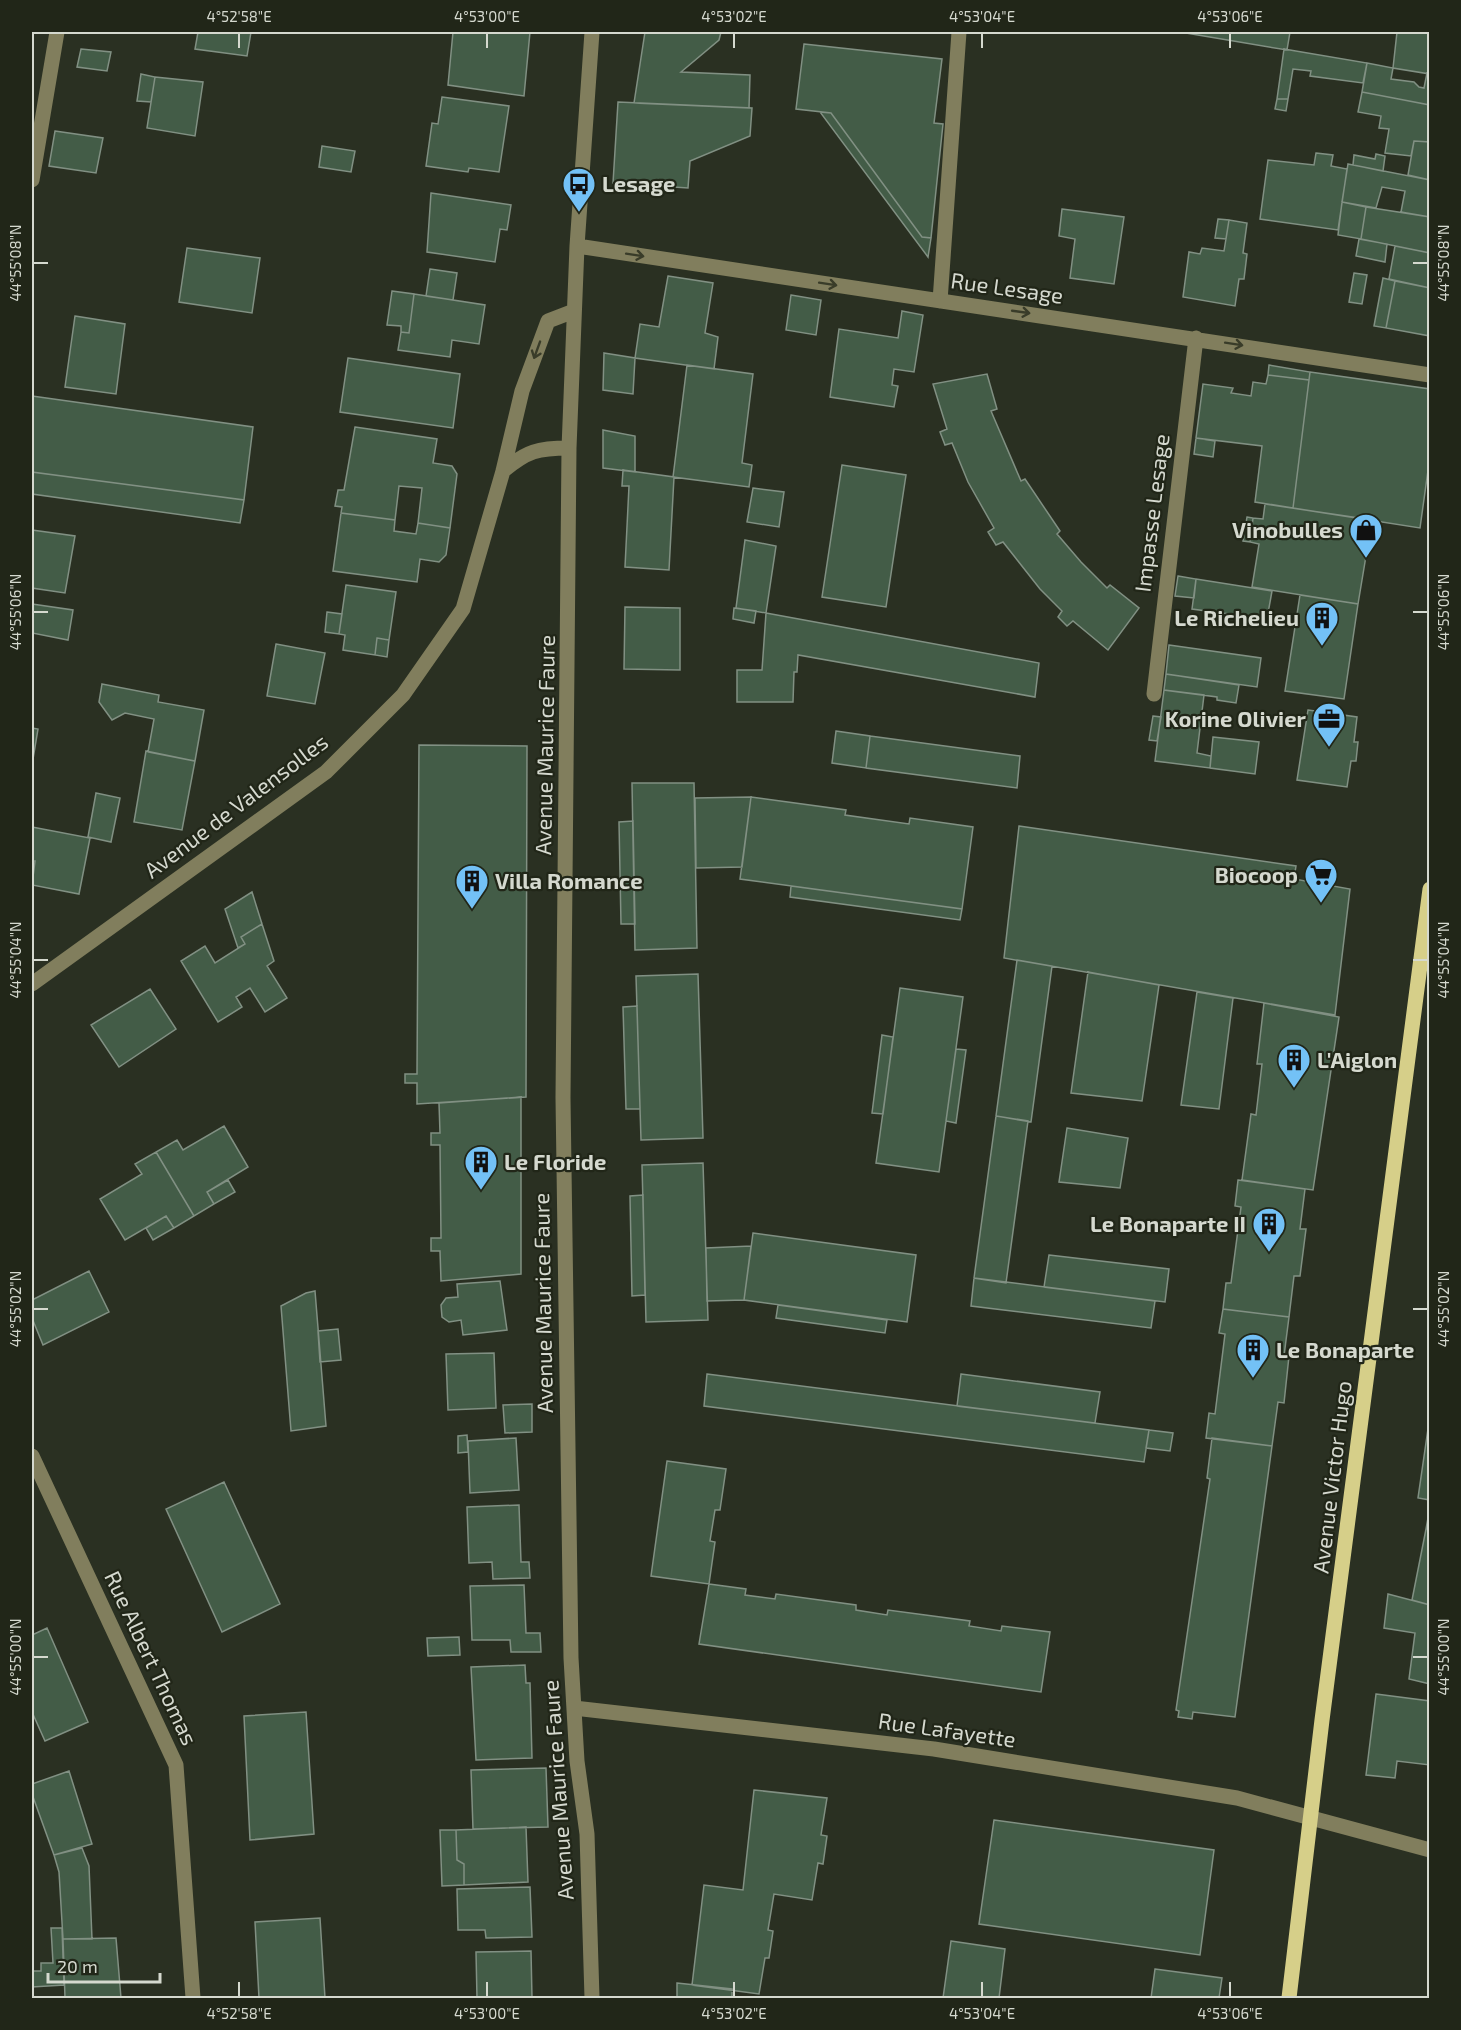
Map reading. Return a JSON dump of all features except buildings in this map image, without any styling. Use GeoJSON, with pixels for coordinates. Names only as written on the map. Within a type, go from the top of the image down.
{"type":"FeatureCollection","features":[{"type":"Feature","properties":{"kind":"main road","name":"Avenue Victor Hugo"},"geometry":{"type":"LineString","coordinates":[[1289,1998],[1430,889]]}},
{"type":"Feature","properties":{"kind":"street"},"geometry":{"type":"LineString","coordinates":[[32,180],[57,32]]}},
{"type":"Feature","properties":{"kind":"street","name":"Avenue Maurice Faure"},"geometry":{"type":"LineString","coordinates":[[592,32],[577,246],[569,448],[563,1098],[574,1708],[577,1761],[587,1834],[592,1998]]}},
{"type":"Feature","properties":{"kind":"street"},"geometry":{"type":"LineString","coordinates":[[940,301],[959,32]]}},
{"type":"Feature","properties":{"kind":"street","name":"Rue Lesage"},"geometry":{"type":"LineString","coordinates":[[577,246],[1430,375]]}},
{"type":"Feature","properties":{"kind":"street","name":"Avenue de Valensolles"},"geometry":{"type":"LineString","coordinates":[[32,984],[326,772],[403,695],[463,609],[503,471],[522,391],[548,321],[574,311]]}},
{"type":"Feature","properties":{"kind":"street","name":"Impasse Lesage"},"geometry":{"type":"LineString","coordinates":[[1154,693],[1196,338]]}},
{"type":"Feature","properties":{"kind":"street"},"geometry":{"type":"LineString","coordinates":[[503,471],[523,454],[551,448],[569,448]]}},
{"type":"Feature","properties":{"kind":"street","name":"Rue Albert Thomas"},"geometry":{"type":"LineString","coordinates":[[32,1456],[176,1764],[193,1998]]}},
{"type":"Feature","properties":{"kind":"street","name":"Rue Lafayette"},"geometry":{"type":"LineString","coordinates":[[574,1708],[934,1749],[1237,1798],[1430,1850]]}},
{"type":"Feature","properties":{"kind":"place","name":"Lesage"},"geometry":{"type":"Point","coordinates":[579,213]}},
{"type":"Feature","properties":{"kind":"place","name":"Vinobulles"},"geometry":{"type":"Point","coordinates":[1366,559]}},
{"type":"Feature","properties":{"kind":"place","name":"Le Richelieu"},"geometry":{"type":"Point","coordinates":[1322,647]}},
{"type":"Feature","properties":{"kind":"place","name":"Korine Olivier"},"geometry":{"type":"Point","coordinates":[1329,748]}},
{"type":"Feature","properties":{"kind":"place","name":"Biocoop"},"geometry":{"type":"Point","coordinates":[1321,904]}},
{"type":"Feature","properties":{"kind":"place","name":"Villa Romance"},"geometry":{"type":"Point","coordinates":[472,910]}},
{"type":"Feature","properties":{"kind":"place","name":"L'Aiglon"},"geometry":{"type":"Point","coordinates":[1294,1089]}},
{"type":"Feature","properties":{"kind":"place","name":"Le Floride"},"geometry":{"type":"Point","coordinates":[481,1191]}},
{"type":"Feature","properties":{"kind":"place","name":"Le Bonaparte II"},"geometry":{"type":"Point","coordinates":[1269,1253]}},
{"type":"Feature","properties":{"kind":"place","name":"Le Bonaparte"},"geometry":{"type":"Point","coordinates":[1253,1379]}}]}
